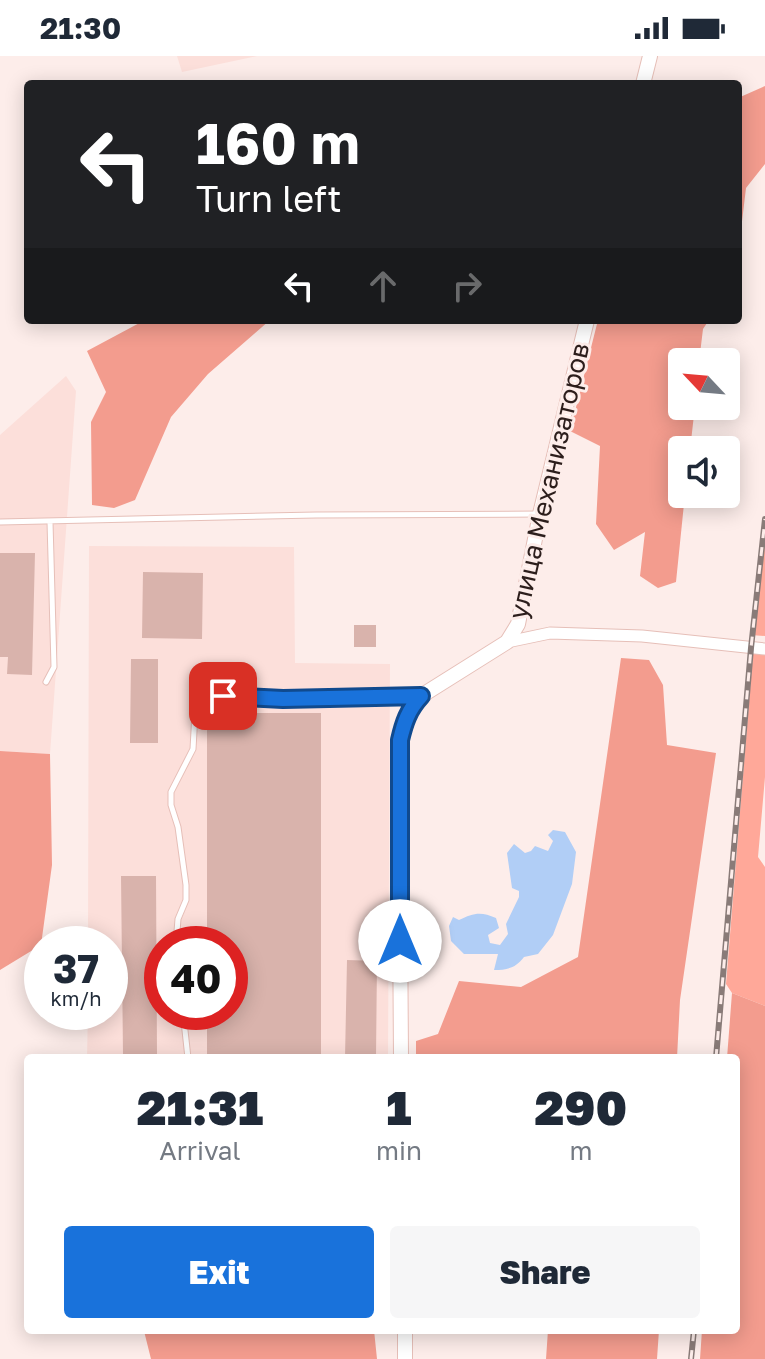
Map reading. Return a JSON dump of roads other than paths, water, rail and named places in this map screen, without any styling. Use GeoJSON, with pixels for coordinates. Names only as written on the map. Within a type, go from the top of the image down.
{"type":"FeatureCollection","features":[{"type":"Feature","properties":{"kind":"street"},"geometry":{"type":"LineString","coordinates":[[644,80],[650,56]]}},
{"type":"Feature","properties":{"kind":"street","name":"улица Механизаторов"},"geometry":{"type":"LineString","coordinates":[[507,642],[518,624],[540,514],[586,324]]}},
{"type":"Feature","properties":{"kind":"street"},"geometry":{"type":"LineString","coordinates":[[401,1054],[399,764],[405,721],[412,706],[421,696],[507,642],[550,633],[642,636],[765,649]]}},
{"type":"Feature","properties":{"kind":"street"},"geometry":{"type":"LineString","coordinates":[[405,1334],[405,1359]]}},
{"type":"Feature","properties":{"kind":"lane"},"geometry":{"type":"LineString","coordinates":[[0,522],[540,514]]}},
{"type":"Feature","properties":{"kind":"lane"},"geometry":{"type":"LineString","coordinates":[[46,682],[54,667],[50,522]]}},
{"type":"Feature","properties":{"kind":"lane"},"geometry":{"type":"LineString","coordinates":[[177,926],[186,900],[186,885],[171,792],[193,749],[195,713],[202,706],[223,696],[283,699],[421,696]]}},
{"type":"Feature","properties":{"kind":"lane"},"geometry":{"type":"LineString","coordinates":[[185,1030],[188,1054]]}},
{"type":"Feature","properties":{"kind":"water"},"geometry":{"type":"Polygon","coordinates":[[[553,830],[565,832],[576,852],[572,884],[553,935],[538,954],[524,957],[507,969],[494,970],[498,954],[464,954],[451,941],[449,926],[453,917],[459,920],[481,914],[496,918],[499,928],[488,935],[490,943],[500,945],[508,934],[506,924],[519,897],[519,891],[512,888],[507,853],[514,844],[525,853],[535,846],[548,851],[553,841],[548,835],[553,830]]]}},
{"type":"Feature","properties":{"kind":"railway"},"geometry":{"type":"LineString","coordinates":[[716,1054],[765,519]]}},
{"type":"Feature","properties":{"kind":"railway"},"geometry":{"type":"LineString","coordinates":[[691,1359],[694,1334]]}}]}
